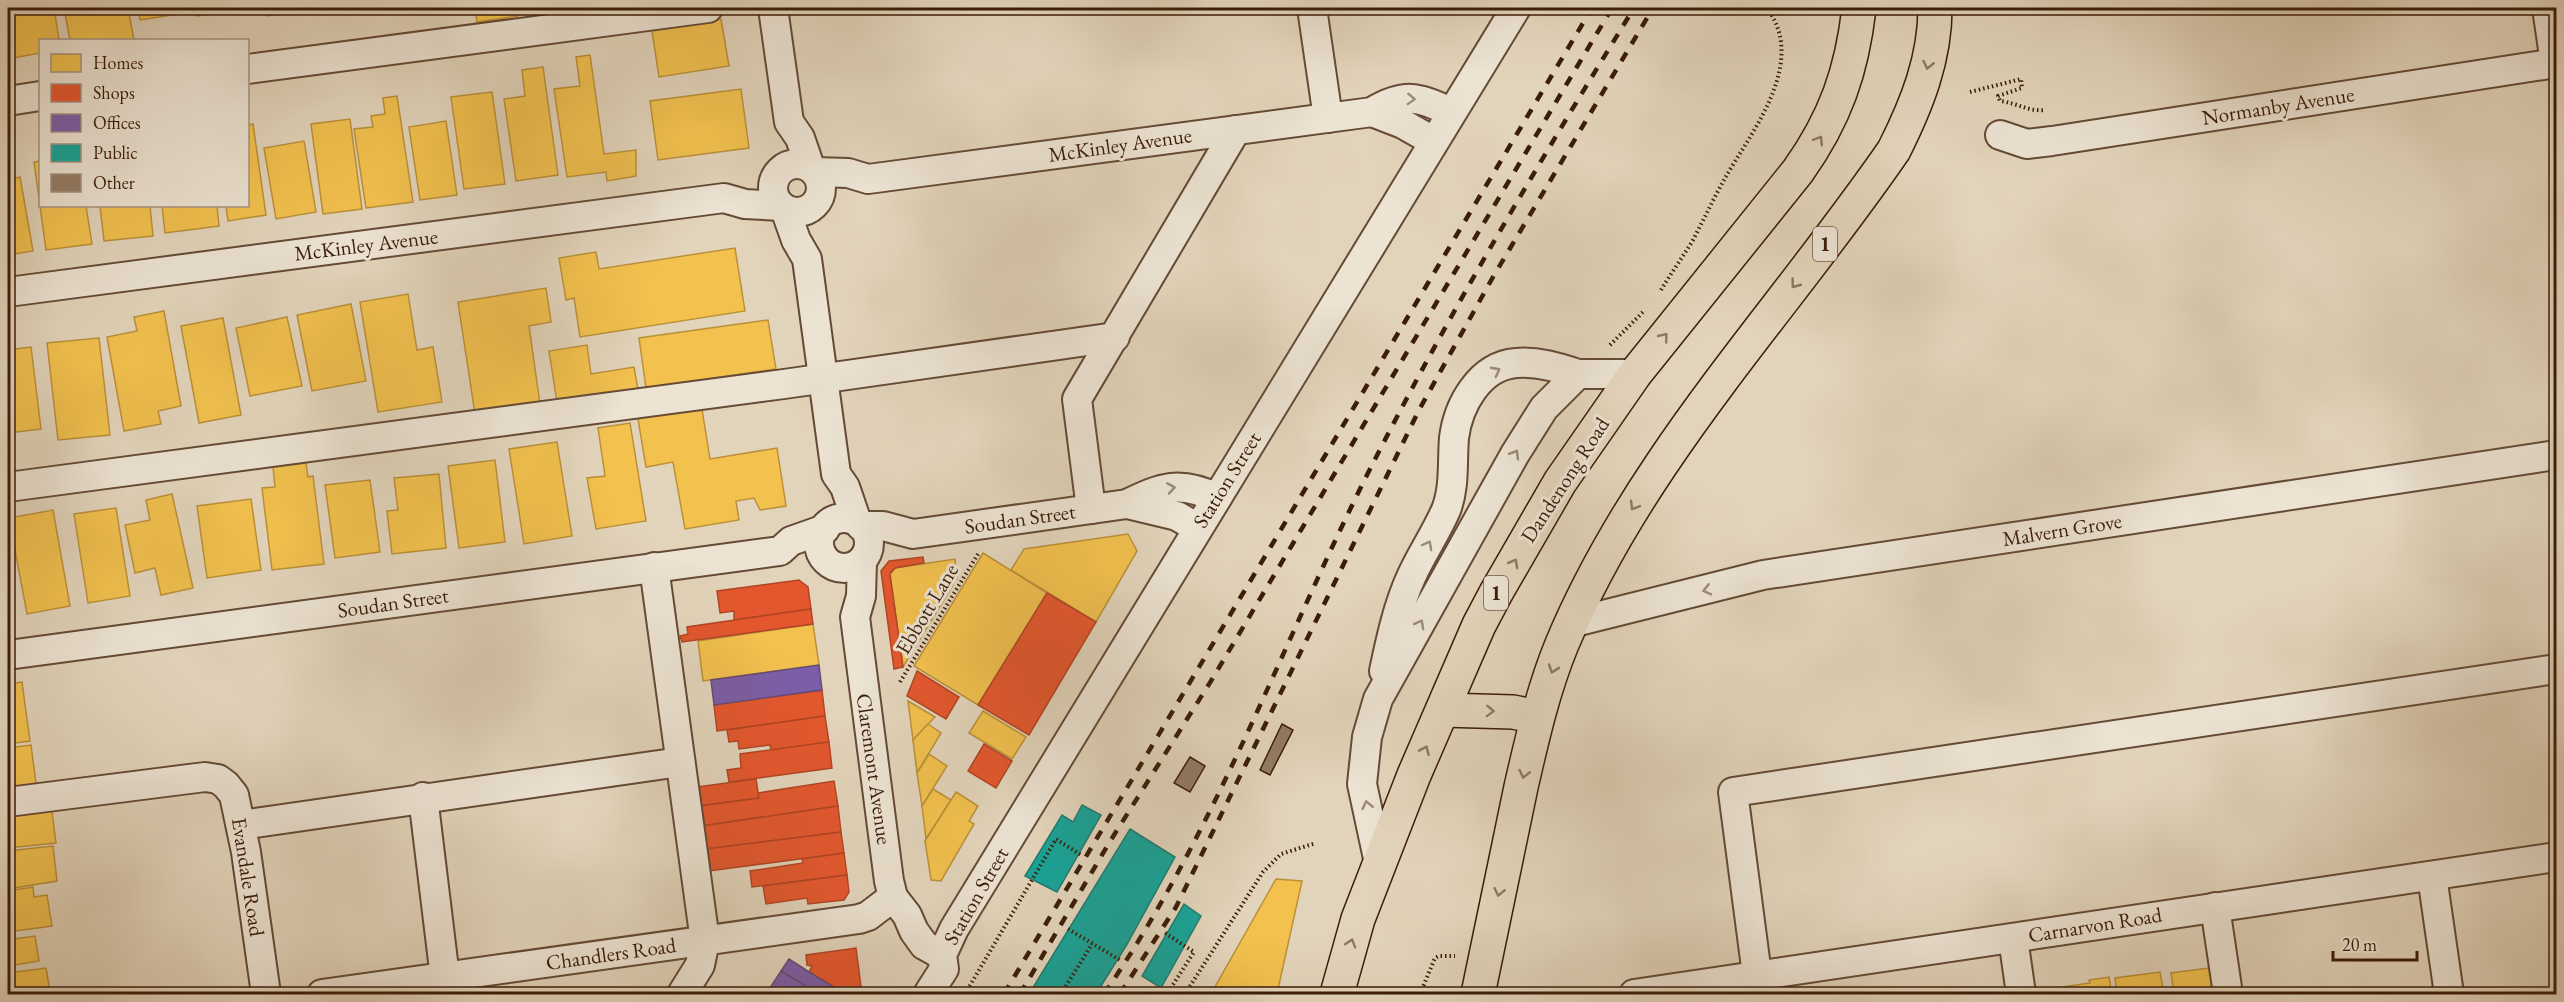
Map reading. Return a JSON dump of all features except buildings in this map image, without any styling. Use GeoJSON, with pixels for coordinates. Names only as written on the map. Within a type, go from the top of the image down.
{"type":"FeatureCollection","features":[{"type":"Feature","properties":{"kind":"highway","name":"Dandenong Road"},"geometry":{"type":"LineString","coordinates":[[1337,994],[1358,919],[1379,863],[1414,775],[1479,625],[1560,482],[1635,374],[1809,155],[1829,123],[1846,78],[1855,38],[1858,8]]}},
{"type":"Feature","properties":{"kind":"highway","name":"1"},"geometry":{"type":"LineString","coordinates":[[1478,994],[1537,717],[1551,672],[1571,623],[1612,542],[1665,457],[1894,150],[1920,95],[1929,66],[1935,8]]}},
{"type":"Feature","properties":{"kind":"highway"},"geometry":{"type":"LineString","coordinates":[[1443,710],[1513,712],[1537,717]]}},
{"type":"Feature","properties":{"kind":"street"},"geometry":{"type":"LineString","coordinates":[[249,69],[708,8]]}},
{"type":"Feature","properties":{"kind":"street"},"geometry":{"type":"LineString","coordinates":[[773,8],[789,122],[800,138],[822,187],[815,204],[814,241],[807,259]]}},
{"type":"Feature","properties":{"kind":"street"},"geometry":{"type":"LineString","coordinates":[[1312,8],[1328,118]]}},
{"type":"Feature","properties":{"kind":"street","name":"Station Street"},"geometry":{"type":"LineString","coordinates":[[928,994],[944,969],[942,955],[954,929],[1515,8]]}},
{"type":"Feature","properties":{"kind":"street"},"geometry":{"type":"LineString","coordinates":[[1846,78],[1874,8]]}},
{"type":"Feature","properties":{"kind":"street"},"geometry":{"type":"LineString","coordinates":[[2547,8],[2556,63]]}},
{"type":"Feature","properties":{"kind":"street","name":"Normanby Avenue"},"geometry":{"type":"LineString","coordinates":[[2000,135],[2027,144],[2043,142],[2556,63]]}},
{"type":"Feature","properties":{"kind":"street"},"geometry":{"type":"LineString","coordinates":[[8,101],[39,96]]}},
{"type":"Feature","properties":{"kind":"street","name":"McKinley Avenue"},"geometry":{"type":"LineString","coordinates":[[815,204],[849,192],[868,179],[1372,112],[1391,100],[1406,98],[1421,100],[1450,112]]}},
{"type":"Feature","properties":{"kind":"street","name":"McKinley Avenue"},"geometry":{"type":"LineString","coordinates":[[1372,112],[1403,124],[1433,141]]}},
{"type":"Feature","properties":{"kind":"street"},"geometry":{"type":"LineString","coordinates":[[789,122],[781,139],[774,192],[807,259],[836,474],[845,487],[859,524],[869,541],[864,559],[848,568],[830,563],[820,546],[826,527],[830,488],[836,474]]}},
{"type":"Feature","properties":{"kind":"street"},"geometry":{"type":"LineString","coordinates":[[1091,509],[1077,399],[1236,130]]}},
{"type":"Feature","properties":{"kind":"street"},"geometry":{"type":"LineString","coordinates":[[778,173],[798,164],[813,169]]}},
{"type":"Feature","properties":{"kind":"street","name":"McKinley Avenue"},"geometry":{"type":"LineString","coordinates":[[813,169],[848,172],[868,179]]}},
{"type":"Feature","properties":{"kind":"street","name":"McKinley Avenue"},"geometry":{"type":"LineString","coordinates":[[8,292],[724,198],[745,186],[778,173]]}},
{"type":"Feature","properties":{"kind":"street","name":"McKinley Avenue"},"geometry":{"type":"LineString","coordinates":[[724,198],[745,204],[783,207]]}},
{"type":"Feature","properties":{"kind":"street"},"geometry":{"type":"LineString","coordinates":[[783,207],[801,212],[815,204]]}},
{"type":"Feature","properties":{"kind":"street"},"geometry":{"type":"LineString","coordinates":[[8,487],[823,379],[1115,337]]}},
{"type":"Feature","properties":{"kind":"street"},"geometry":{"type":"LineString","coordinates":[[1379,863],[1362,784],[1367,737],[1378,699],[1391,634],[1412,574],[1447,508],[1452,489],[1454,438],[1458,417],[1469,394],[1482,379],[1513,363],[1553,366],[1578,374],[1635,374]]}},
{"type":"Feature","properties":{"kind":"street"},"geometry":{"type":"LineString","coordinates":[[1378,699],[1515,454],[1544,408],[1578,374]]}},
{"type":"Feature","properties":{"kind":"street","name":"Malvern Grove"},"geometry":{"type":"LineString","coordinates":[[1571,623],[1763,575],[2556,454]]}},
{"type":"Feature","properties":{"kind":"street","name":"Soudan Street"},"geometry":{"type":"LineString","coordinates":[[859,524],[883,526],[913,534],[1127,504],[1154,491],[1183,486],[1200,490],[1217,498]]}},
{"type":"Feature","properties":{"kind":"street","name":"Soudan Street"},"geometry":{"type":"LineString","coordinates":[[1127,504],[1178,516],[1198,528]]}},
{"type":"Feature","properties":{"kind":"street"},"geometry":{"type":"LineString","coordinates":[[826,527],[842,519],[859,524]]}},
{"type":"Feature","properties":{"kind":"street","name":"Soudan Street"},"geometry":{"type":"LineString","coordinates":[[8,655],[780,551],[791,541],[826,527]]}},
{"type":"Feature","properties":{"kind":"street","name":"Soudan Street"},"geometry":{"type":"LineString","coordinates":[[864,559],[894,546],[913,534]]}},
{"type":"Feature","properties":{"kind":"street","name":"Soudan Street"},"geometry":{"type":"LineString","coordinates":[[780,551],[792,558],[830,563]]}},
{"type":"Feature","properties":{"kind":"street","name":"Claremont Avenue"},"geometry":{"type":"LineString","coordinates":[[864,559],[861,596],[855,617],[889,881],[900,906],[924,945],[942,955]]}},
{"type":"Feature","properties":{"kind":"street","name":"Claremont Avenue"},"geometry":{"type":"LineString","coordinates":[[830,563],[840,592],[855,617]]}},
{"type":"Feature","properties":{"kind":"street"},"geometry":{"type":"LineString","coordinates":[[654,567],[705,941],[700,965],[682,994]]}},
{"type":"Feature","properties":{"kind":"street"},"geometry":{"type":"LineString","coordinates":[[1757,975],[1733,792],[2556,669]]}},
{"type":"Feature","properties":{"kind":"street"},"geometry":{"type":"LineString","coordinates":[[241,825],[423,797],[680,762]]}},
{"type":"Feature","properties":{"kind":"street","name":"Evandale Road"},"geometry":{"type":"LineString","coordinates":[[8,802],[205,777],[218,778],[234,795],[241,825],[266,994]]}},
{"type":"Feature","properties":{"kind":"street"},"geometry":{"type":"LineString","coordinates":[[423,797],[445,986]]}},
{"type":"Feature","properties":{"kind":"street","name":"Carnarvon Road"},"geometry":{"type":"LineString","coordinates":[[1634,994],[2556,857]]}},
{"type":"Feature","properties":{"kind":"street"},"geometry":{"type":"LineString","coordinates":[[2432,876],[2449,994]]}},
{"type":"Feature","properties":{"kind":"street"},"geometry":{"type":"LineString","coordinates":[[900,906],[954,929]]}},
{"type":"Feature","properties":{"kind":"street","name":"Chandlers Road"},"geometry":{"type":"LineString","coordinates":[[322,994],[445,986],[705,941],[859,919],[900,906]]}},
{"type":"Feature","properties":{"kind":"street"},"geometry":{"type":"LineString","coordinates":[[2215,907],[2228,994]]}},
{"type":"Feature","properties":{"kind":"street"},"geometry":{"type":"LineString","coordinates":[[2013,938],[2021,994]]}},
{"type":"Feature","properties":{"kind":"street","name":"Station Street"},"geometry":{"type":"LineString","coordinates":[[906,994],[928,963],[942,955]]}},
{"type":"Feature","properties":{"kind":"path"},"geometry":{"type":"LineString","coordinates":[[1655,298],[1692,242],[1726,177],[1756,130],[1772,97],[1782,54],[1775,19],[1767,8]]}},
{"type":"Feature","properties":{"kind":"path"},"geometry":{"type":"LineString","coordinates":[[1970,92],[2021,79],[2022,88],[1998,96],[2000,101],[2013,102],[2032,111],[2046,110]]}},
{"type":"Feature","properties":{"kind":"path"},"geometry":{"type":"LineString","coordinates":[[1604,348],[1614,343],[1648,306]]}},
{"type":"Feature","properties":{"kind":"path","name":"Ebbott Lane"},"geometry":{"type":"LineString","coordinates":[[900,682],[979,552]]}},
{"type":"Feature","properties":{"kind":"path"},"geometry":{"type":"LineString","coordinates":[[965,994],[1056,839],[1081,855]]}},
{"type":"Feature","properties":{"kind":"path"},"geometry":{"type":"LineString","coordinates":[[1185,994],[1263,872],[1281,854],[1316,843]]}},
{"type":"Feature","properties":{"kind":"path"},"geometry":{"type":"LineString","coordinates":[[1068,929],[1120,960]]}},
{"type":"Feature","properties":{"kind":"path"},"geometry":{"type":"LineString","coordinates":[[1165,933],[1194,952],[1167,994]]}},
{"type":"Feature","properties":{"kind":"path"},"geometry":{"type":"LineString","coordinates":[[1061,994],[1092,944]]}},
{"type":"Feature","properties":{"kind":"path"},"geometry":{"type":"LineString","coordinates":[[1420,994],[1435,958],[1455,956]]}},
{"type":"Feature","properties":{"kind":"railway"},"geometry":{"type":"LineString","coordinates":[[1004,994],[1592,8]]}},
{"type":"Feature","properties":{"kind":"railway"},"geometry":{"type":"LineString","coordinates":[[1020,994],[1109,843],[1211,681],[1612,8]]}},
{"type":"Feature","properties":{"kind":"railway"},"geometry":{"type":"LineString","coordinates":[[1104,994],[1143,934],[1211,809],[1330,551],[1392,426],[1527,185],[1634,8]]}},
{"type":"Feature","properties":{"kind":"railway"},"geometry":{"type":"LineString","coordinates":[[1120,994],[1176,907],[1419,410],[1493,277],[1653,8]]}}]}
